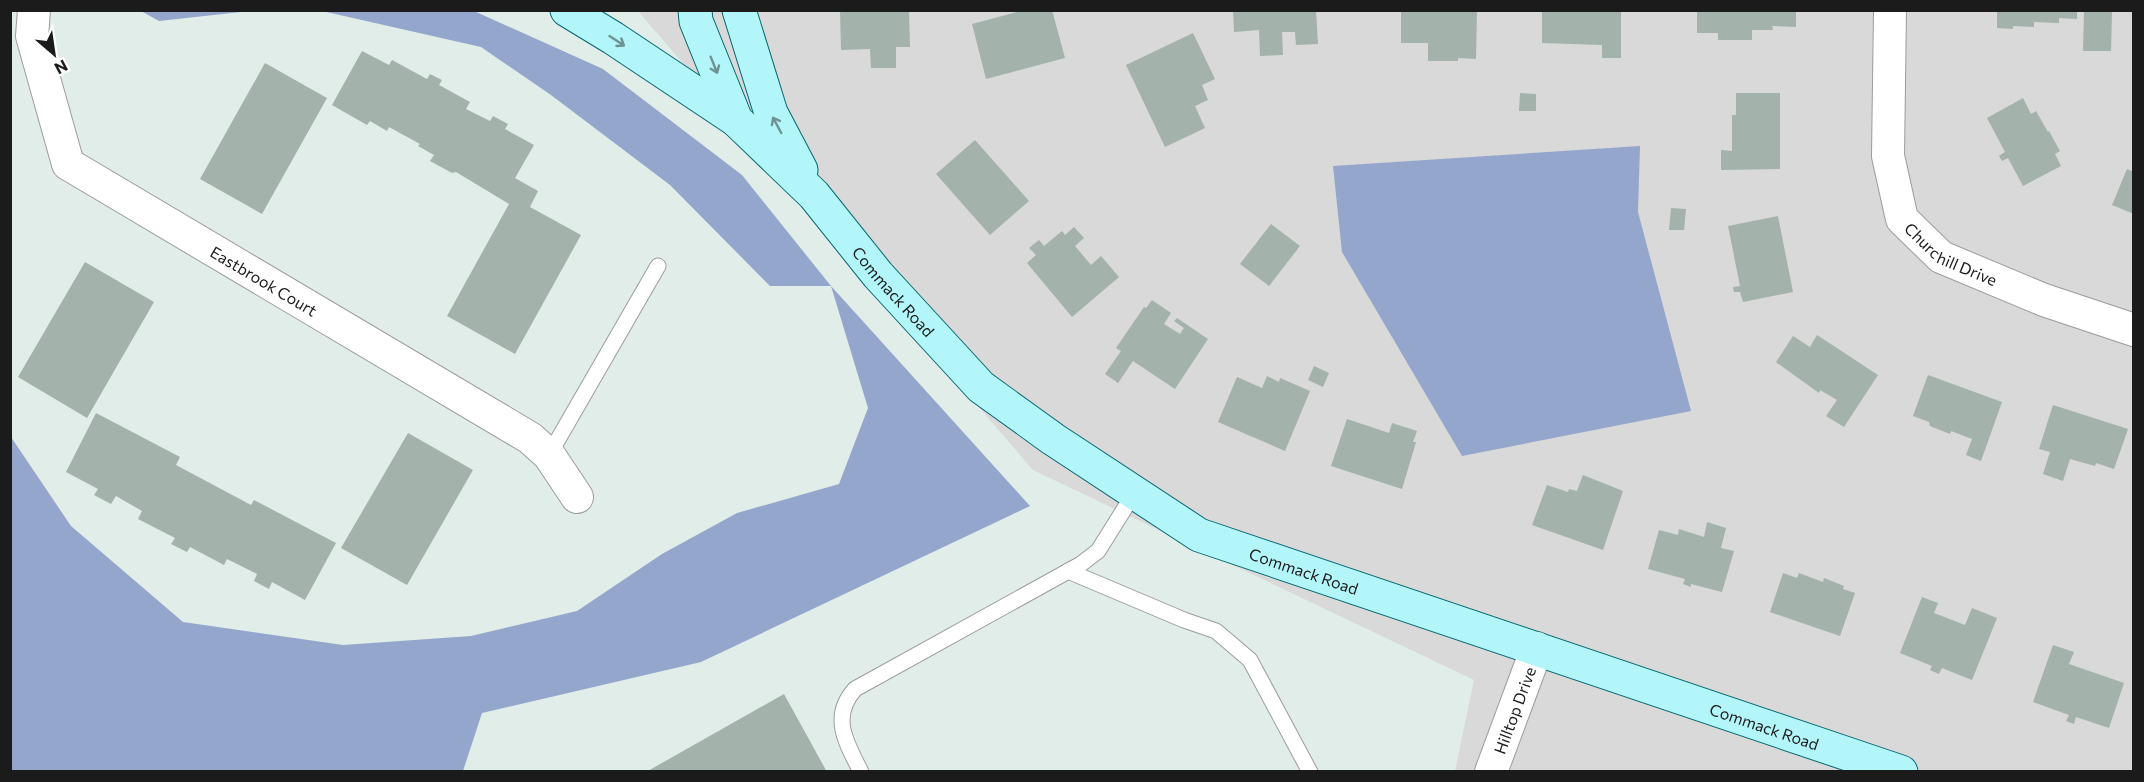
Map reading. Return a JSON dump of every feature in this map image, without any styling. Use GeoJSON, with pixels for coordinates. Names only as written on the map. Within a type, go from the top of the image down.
{"type":"FeatureCollection","features":[{"type":"Feature","properties":{"kind":"street","name":"Eastbrook Court"},"geometry":{"type":"LineString","coordinates":[[34,10],[32,36],[68,164],[530,438],[549,455],[577,497]]}},
{"type":"Feature","properties":{"kind":"street"},"geometry":{"type":"LineString","coordinates":[[567,10],[736,120]]}},
{"type":"Feature","properties":{"kind":"street","name":"Commack Road"},"geometry":{"type":"LineString","coordinates":[[695,10],[696,21],[736,120],[814,195],[878,275],[981,387],[1053,439],[1199,534],[1901,771]]}},
{"type":"Feature","properties":{"kind":"street","name":"Commack Road"},"geometry":{"type":"LineString","coordinates":[[739,10],[771,113],[814,195]]}},
{"type":"Feature","properties":{"kind":"street","name":"Churchill Drive"},"geometry":{"type":"LineString","coordinates":[[1890,10],[1888,156],[1902,219],[1941,257],[2044,300],[2133,330]]}},
{"type":"Feature","properties":{"kind":"street","name":"Hilltop Drive"},"geometry":{"type":"LineString","coordinates":[[1491,771],[1537,648]]}},
{"type":"Feature","properties":{"kind":"lane"},"geometry":{"type":"LineString","coordinates":[[549,455],[658,266]]}},
{"type":"Feature","properties":{"kind":"lane"},"geometry":{"type":"LineString","coordinates":[[861,771],[845,741],[841,726],[846,699],[855,689],[1068,571],[1098,551],[1135,492]]}},
{"type":"Feature","properties":{"kind":"lane"},"geometry":{"type":"LineString","coordinates":[[1068,571],[1184,620],[1216,631],[1235,646],[1250,660],[1310,771]]}},
{"type":"Feature","properties":{"kind":"shaded area"},"geometry":{"type":"Polygon","coordinates":[[[141,10],[250,11],[159,21],[141,10]]]}},
{"type":"Feature","properties":{"kind":"shaded area"},"geometry":{"type":"Polygon","coordinates":[[[322,11],[474,11],[603,69],[742,175],[831,286],[770,286],[670,185],[551,95],[481,47],[322,11]]]}},
{"type":"Feature","properties":{"kind":"shaded area"},"geometry":{"type":"Polygon","coordinates":[[[638,11],[2133,11],[2133,771],[1455,771],[1474,680],[1033,470],[638,11]]]}},
{"type":"Feature","properties":{"kind":"shaded area"},"geometry":{"type":"Polygon","coordinates":[[[1640,146],[1638,212],[1691,411],[1462,456],[1342,252],[1333,166],[1640,146]]]}},
{"type":"Feature","properties":{"kind":"shaded area"},"geometry":{"type":"Polygon","coordinates":[[[831,286],[1030,506],[701,662],[482,713],[463,771],[11,771],[11,437],[71,526],[183,622],[343,645],[471,636],[577,611],[662,554],[737,513],[839,484],[868,408],[831,286]]]}},
{"type":"Feature","properties":{"kind":"building"},"geometry":{"type":"Polygon","coordinates":[[[840,10],[909,10],[910,47],[896,47],[896,68],[871,68],[870,49],[841,50],[840,10]]]}},
{"type":"Feature","properties":{"kind":"building"},"geometry":{"type":"Polygon","coordinates":[[[1025,10],[1052,10],[1065,58],[986,79],[972,24],[1025,10]]]}},
{"type":"Feature","properties":{"kind":"building"},"geometry":{"type":"Polygon","coordinates":[[[1233,10],[1316,10],[1318,44],[1296,45],[1295,32],[1282,32],[1283,55],[1260,56],[1259,30],[1234,32],[1233,10]]]}},
{"type":"Feature","properties":{"kind":"building"},"geometry":{"type":"Polygon","coordinates":[[[1401,10],[1477,10],[1476,59],[1428,61],[1428,43],[1401,43],[1401,10]]]}},
{"type":"Feature","properties":{"kind":"building"},"geometry":{"type":"Polygon","coordinates":[[[1542,10],[1621,10],[1621,58],[1602,58],[1602,45],[1542,43],[1542,10]]]}},
{"type":"Feature","properties":{"kind":"building"},"geometry":{"type":"Polygon","coordinates":[[[1697,10],[1796,10],[1796,27],[1772,26],[1773,30],[1752,30],[1752,40],[1718,40],[1718,33],[1697,33],[1697,10]]]}},
{"type":"Feature","properties":{"kind":"building"},"geometry":{"type":"Polygon","coordinates":[[[1997,10],[2077,10],[2077,19],[2059,18],[2059,23],[2034,22],[2034,27],[1997,28],[1997,10]]]}},
{"type":"Feature","properties":{"kind":"building"},"geometry":{"type":"Polygon","coordinates":[[[2084,11],[2112,12],[2111,51],[2083,51],[2084,11]]]}},
{"type":"Feature","properties":{"kind":"building"},"geometry":{"type":"Polygon","coordinates":[[[1193,33],[1215,79],[1202,85],[1208,100],[1195,106],[1205,128],[1165,147],[1126,65],[1193,33]]]}},
{"type":"Feature","properties":{"kind":"building"},"geometry":{"type":"Polygon","coordinates":[[[362,51],[389,65],[392,60],[427,79],[430,74],[442,80],[439,85],[470,102],[466,109],[490,121],[493,116],[508,124],[505,129],[534,145],[515,178],[538,191],[530,207],[581,235],[515,354],[447,316],[509,204],[456,172],[452,173],[430,161],[434,155],[418,146],[420,144],[389,127],[387,131],[370,121],[367,125],[332,105],[362,51]]]}},
{"type":"Feature","properties":{"kind":"building"},"geometry":{"type":"Polygon","coordinates":[[[265,63],[327,98],[262,214],[200,179],[265,63]]]}},
{"type":"Feature","properties":{"kind":"building"},"geometry":{"type":"Polygon","coordinates":[[[1520,93],[1536,94],[1536,111],[1519,111],[1520,93]]]}},
{"type":"Feature","properties":{"kind":"building"},"geometry":{"type":"Polygon","coordinates":[[[1736,93],[1780,93],[1780,169],[1721,170],[1721,150],[1732,151],[1732,115],[1736,115],[1736,93]]]}},
{"type":"Feature","properties":{"kind":"building"},"geometry":{"type":"Polygon","coordinates":[[[2023,98],[2031,114],[2036,111],[2049,131],[2060,151],[2055,154],[2061,166],[2023,186],[2008,158],[2002,161],[1999,156],[2005,152],[1987,118],[2023,98]]]}},
{"type":"Feature","properties":{"kind":"building"},"geometry":{"type":"Polygon","coordinates":[[[975,140],[1029,201],[990,235],[936,174],[975,140]]]}},
{"type":"Feature","properties":{"kind":"building"},"geometry":{"type":"Polygon","coordinates":[[[2127,169],[2134,172],[2134,214],[2112,205],[2127,169]]]}},
{"type":"Feature","properties":{"kind":"building"},"geometry":{"type":"Polygon","coordinates":[[[1671,208],[1686,209],[1684,230],[1669,230],[1671,208]]]}},
{"type":"Feature","properties":{"kind":"building"},"geometry":{"type":"Polygon","coordinates":[[[1778,216],[1793,292],[1743,302],[1740,292],[1734,292],[1733,287],[1740,286],[1728,226],[1778,216]]]}},
{"type":"Feature","properties":{"kind":"building"},"geometry":{"type":"Polygon","coordinates":[[[1271,224],[1300,246],[1269,286],[1240,264],[1271,224]]]}},
{"type":"Feature","properties":{"kind":"building"},"geometry":{"type":"Polygon","coordinates":[[[1074,227],[1084,238],[1075,246],[1091,265],[1101,256],[1119,277],[1072,317],[1027,263],[1036,255],[1029,248],[1039,240],[1044,246],[1062,231],[1065,235],[1074,227]]]}},
{"type":"Feature","properties":{"kind":"building"},"geometry":{"type":"Polygon","coordinates":[[[85,262],[154,302],[87,418],[18,377],[85,262]]]}},
{"type":"Feature","properties":{"kind":"building"},"geometry":{"type":"Polygon","coordinates":[[[1152,300],[1171,313],[1164,324],[1180,334],[1184,328],[1174,321],[1177,318],[1208,339],[1175,389],[1133,361],[1118,383],[1105,374],[1121,351],[1116,348],[1144,307],[1146,308],[1152,300]]]}},
{"type":"Feature","properties":{"kind":"building"},"geometry":{"type":"Polygon","coordinates":[[[1817,335],[1878,375],[1844,427],[1826,416],[1837,400],[1820,390],[1819,393],[1776,362],[1793,336],[1810,347],[1817,335]]]}},
{"type":"Feature","properties":{"kind":"building"},"geometry":{"type":"Polygon","coordinates":[[[1314,366],[1329,373],[1323,387],[1308,380],[1314,366]]]}},
{"type":"Feature","properties":{"kind":"building"},"geometry":{"type":"Polygon","coordinates":[[[1928,375],[2002,402],[1981,461],[1966,455],[1972,439],[1951,431],[1950,434],[1913,416],[1928,375]]]}},
{"type":"Feature","properties":{"kind":"building"},"geometry":{"type":"Polygon","coordinates":[[[1267,376],[1279,382],[1280,378],[1310,391],[1285,451],[1218,422],[1237,377],[1262,388],[1267,376]]]}},
{"type":"Feature","properties":{"kind":"building"},"geometry":{"type":"Polygon","coordinates":[[[2053,405],[2128,429],[2114,469],[2096,463],[2095,466],[2070,459],[2063,481],[2043,474],[2050,452],[2039,449],[2053,405]]]}},
{"type":"Feature","properties":{"kind":"building"},"geometry":{"type":"Polygon","coordinates":[[[96,413],[180,457],[176,465],[251,505],[254,500],[336,543],[305,600],[272,582],[269,589],[254,581],[257,574],[227,559],[224,565],[190,547],[187,552],[171,544],[175,538],[138,519],[142,511],[116,496],[111,504],[94,495],[98,489],[66,472],[96,413]]]}},
{"type":"Feature","properties":{"kind":"building"},"geometry":{"type":"Polygon","coordinates":[[[1347,419],[1389,433],[1392,423],[1417,431],[1402,489],[1331,466],[1347,419]]]}},
{"type":"Feature","properties":{"kind":"building"},"geometry":{"type":"Polygon","coordinates":[[[408,433],[473,470],[407,585],[341,548],[408,433]]]}},
{"type":"Feature","properties":{"kind":"building"},"geometry":{"type":"Polygon","coordinates":[[[1583,475],[1623,491],[1603,550],[1532,525],[1547,485],[1568,492],[1569,489],[1577,491],[1583,475]]]}},
{"type":"Feature","properties":{"kind":"building"},"geometry":{"type":"Polygon","coordinates":[[[1707,522],[1726,528],[1721,548],[1734,551],[1722,592],[1691,584],[1691,587],[1683,584],[1685,579],[1648,569],[1659,530],[1678,535],[1679,529],[1704,537],[1707,522]]]}},
{"type":"Feature","properties":{"kind":"building"},"geometry":{"type":"Polygon","coordinates":[[[1783,573],[1797,578],[1799,573],[1823,582],[1824,578],[1855,593],[1840,636],[1770,612],[1783,573]]]}},
{"type":"Feature","properties":{"kind":"building"},"geometry":{"type":"Polygon","coordinates":[[[1922,597],[1938,603],[1934,613],[1965,625],[1972,608],[1997,618],[1972,680],[1942,668],[1939,674],[1930,670],[1932,666],[1900,653],[1922,597]]]}},
{"type":"Feature","properties":{"kind":"building"},"geometry":{"type":"Polygon","coordinates":[[[2053,645],[2074,652],[2069,664],[2124,683],[2109,728],[2076,717],[2074,724],[2066,721],[2069,715],[2033,702],[2053,645]]]}},
{"type":"Feature","properties":{"kind":"building"},"geometry":{"type":"Polygon","coordinates":[[[784,694],[827,772],[646,772],[784,694]]]}}]}
